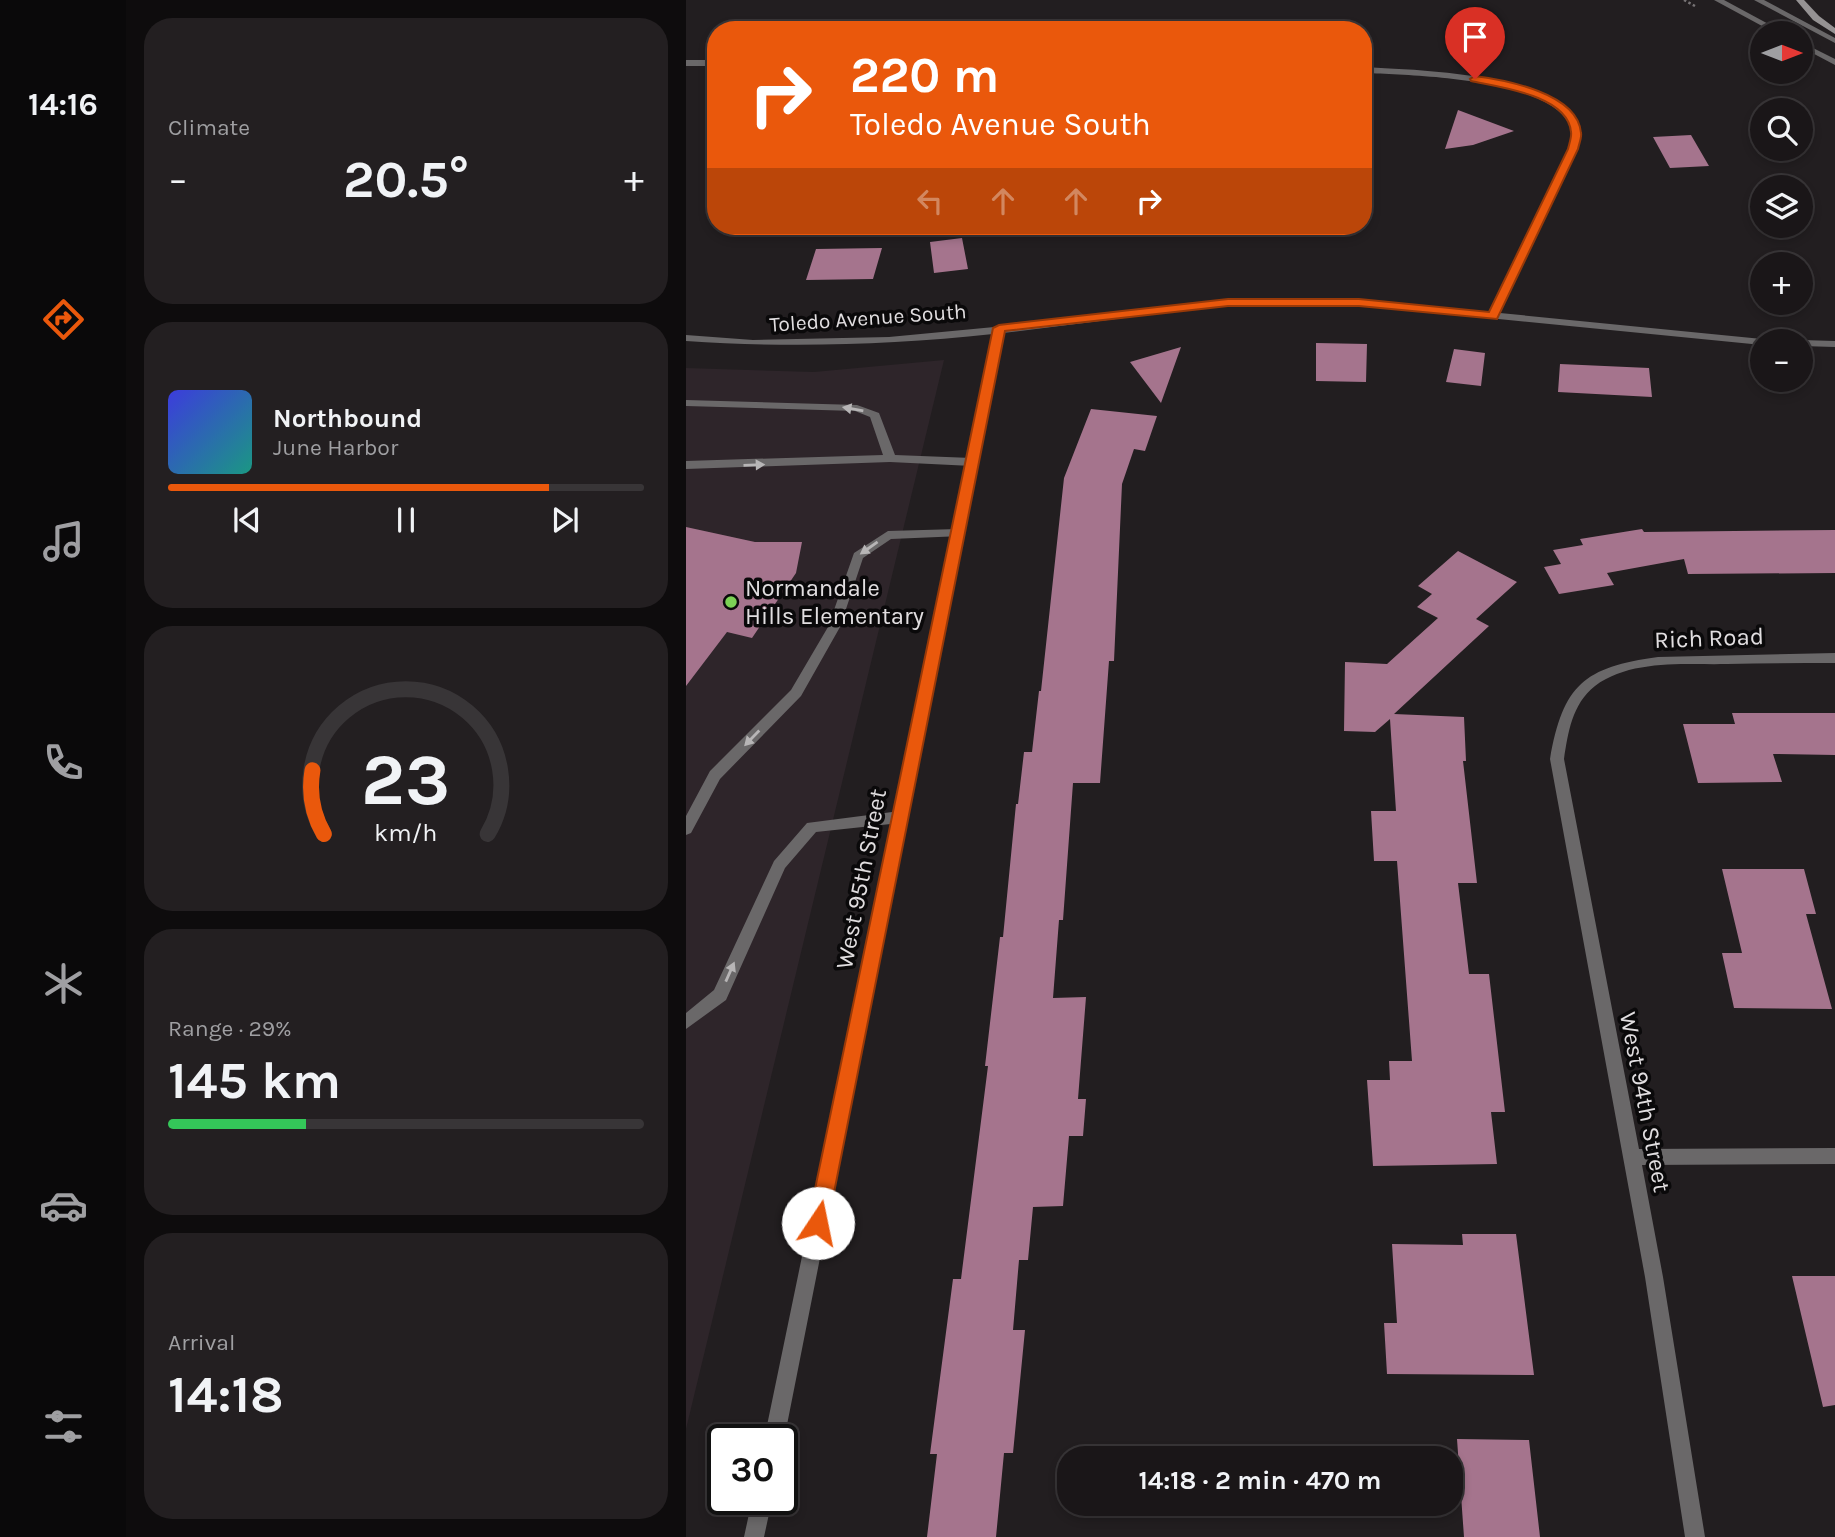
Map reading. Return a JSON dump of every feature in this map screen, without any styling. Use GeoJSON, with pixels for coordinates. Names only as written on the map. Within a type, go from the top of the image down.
{"type":"FeatureCollection","features":[{"type":"Feature","properties":{"kind":"main road"},"geometry":{"type":"LineString","coordinates":[[1800,0],[1816,18],[1835,32]]}},
{"type":"Feature","properties":{"kind":"street"},"geometry":{"type":"LineString","coordinates":[[1718,0],[1758,21]]}},
{"type":"Feature","properties":{"kind":"street"},"geometry":{"type":"LineString","coordinates":[[1758,0],[1835,41]]}},
{"type":"Feature","properties":{"kind":"street"},"geometry":{"type":"LineString","coordinates":[[1813,50],[1835,62]]}},
{"type":"Feature","properties":{"kind":"street"},"geometry":{"type":"LineString","coordinates":[[686,63],[707,63]]}},
{"type":"Feature","properties":{"kind":"street"},"geometry":{"type":"LineString","coordinates":[[1372,71],[1505,83],[1533,92],[1554,103],[1570,118],[1576,132],[1573,149],[1493,316]]}},
{"type":"Feature","properties":{"kind":"street","name":"Toledo Avenue South"},"geometry":{"type":"LineString","coordinates":[[686,339],[757,345],[830,345],[1254,301],[1359,302],[1750,341]]}},
{"type":"Feature","properties":{"kind":"street","name":"West 95th Street"},"geometry":{"type":"LineString","coordinates":[[777,1424],[999,328]]}},
{"type":"Feature","properties":{"kind":"street"},"geometry":{"type":"LineString","coordinates":[[1813,343],[1835,344]]}},
{"type":"Feature","properties":{"kind":"street"},"geometry":{"type":"LineString","coordinates":[[686,403],[857,408],[875,415],[890,458]]}},
{"type":"Feature","properties":{"kind":"street"},"geometry":{"type":"LineString","coordinates":[[686,465],[890,458],[972,462]]}},
{"type":"Feature","properties":{"kind":"street"},"geometry":{"type":"LineString","coordinates":[[686,829],[715,775],[796,693],[834,627],[858,556],[888,535],[958,533]]}},
{"type":"Feature","properties":{"kind":"street","name":"Rich Road"},"geometry":{"type":"LineString","coordinates":[[1589,684],[1611,670],[1640,663],[1835,658]]}},
{"type":"Feature","properties":{"kind":"street","name":"West 94th Street"},"geometry":{"type":"LineString","coordinates":[[1589,684],[1569,706],[1559,731],[1557,759],[1654,1277],[1695,1537]]}},
{"type":"Feature","properties":{"kind":"street"},"geometry":{"type":"LineString","coordinates":[[686,1022],[720,995],[779,865],[812,827],[900,817]]}},
{"type":"Feature","properties":{"kind":"street"},"geometry":{"type":"LineString","coordinates":[[1630,1157],[1835,1156]]}},
{"type":"Feature","properties":{"kind":"street"},"geometry":{"type":"LineString","coordinates":[[754,1537],[759,1515]]}},
{"type":"Feature","properties":{"kind":"shaded area"},"geometry":{"type":"Polygon","coordinates":[[[944,360],[686,1429],[686,368],[814,372],[944,360]]]}},
{"type":"Feature","properties":{"kind":"building"},"geometry":{"type":"Polygon","coordinates":[[[1458,110],[1514,131],[1473,145],[1445,149],[1458,110]]]}},
{"type":"Feature","properties":{"kind":"building"},"geometry":{"type":"Polygon","coordinates":[[[1691,135],[1709,166],[1670,168],[1653,137],[1691,135]]]}},
{"type":"Feature","properties":{"kind":"building"},"geometry":{"type":"Polygon","coordinates":[[[962,238],[968,269],[934,273],[930,242],[962,238]]]}},
{"type":"Feature","properties":{"kind":"building"},"geometry":{"type":"Polygon","coordinates":[[[882,248],[873,279],[806,280],[816,249],[882,248]]]}},
{"type":"Feature","properties":{"kind":"building"},"geometry":{"type":"Polygon","coordinates":[[[1316,343],[1367,344],[1366,382],[1316,381],[1316,343]]]}},
{"type":"Feature","properties":{"kind":"building"},"geometry":{"type":"Polygon","coordinates":[[[1181,347],[1161,403],[1130,362],[1181,347]]]}},
{"type":"Feature","properties":{"kind":"building"},"geometry":{"type":"Polygon","coordinates":[[[1454,349],[1485,353],[1481,386],[1446,382],[1454,349]]]}},
{"type":"Feature","properties":{"kind":"building"},"geometry":{"type":"Polygon","coordinates":[[[1560,364],[1649,368],[1652,397],[1558,392],[1560,364]]]}},
{"type":"Feature","properties":{"kind":"building"},"geometry":{"type":"Polygon","coordinates":[[[1091,409],[1157,416],[1145,451],[1134,449],[1122,484],[1114,661],[1109,661],[1100,783],[1073,783],[1063,920],[1059,920],[1053,998],[1086,997],[1078,1099],[1086,1099],[1083,1136],[1069,1136],[1063,1206],[1033,1207],[1028,1260],[1019,1260],[1013,1330],[1025,1330],[1013,1453],[1004,1453],[996,1537],[927,1537],[937,1454],[930,1454],[953,1279],[961,1279],[988,1066],[985,1066],[1000,937],[1003,937],[1016,804],[1024,752],[1032,752],[1041,691],[1064,478],[1091,409]]]}},
{"type":"Feature","properties":{"kind":"building","name":"Normandale Hills Elementary"},"geometry":{"type":"Polygon","coordinates":[[[686,527],[755,542],[802,542],[796,573],[752,638],[727,632],[686,686],[686,527]]]}},
{"type":"Feature","properties":{"kind":"building"},"geometry":{"type":"Polygon","coordinates":[[[1642,529],[1644,532],[1835,530],[1835,573],[1688,574],[1684,559],[1607,573],[1614,585],[1559,594],[1544,567],[1561,564],[1553,550],[1583,545],[1580,539],[1642,529]]]}},
{"type":"Feature","properties":{"kind":"building"},"geometry":{"type":"Polygon","coordinates":[[[1458,551],[1517,582],[1476,619],[1489,626],[1394,714],[1464,717],[1466,761],[1463,761],[1477,883],[1458,883],[1469,974],[1489,974],[1505,1112],[1491,1112],[1497,1164],[1373,1166],[1367,1080],[1390,1080],[1389,1061],[1412,1061],[1397,861],[1374,861],[1371,811],[1396,811],[1390,719],[1375,732],[1344,731],[1345,662],[1387,664],[1438,618],[1417,607],[1432,594],[1418,586],[1458,551]]]}},
{"type":"Feature","properties":{"kind":"building"},"geometry":{"type":"Polygon","coordinates":[[[1732,713],[1835,713],[1835,755],[1773,754],[1782,782],[1698,783],[1683,724],[1735,724],[1732,713]]]}},
{"type":"Feature","properties":{"kind":"building"},"geometry":{"type":"Polygon","coordinates":[[[1722,869],[1804,869],[1816,914],[1806,914],[1832,1009],[1734,1008],[1722,953],[1742,953],[1722,869]]]}},
{"type":"Feature","properties":{"kind":"building"},"geometry":{"type":"Polygon","coordinates":[[[1462,1234],[1516,1234],[1534,1375],[1387,1374],[1384,1323],[1397,1323],[1392,1244],[1463,1245],[1462,1234]]]}},
{"type":"Feature","properties":{"kind":"building"},"geometry":{"type":"Polygon","coordinates":[[[1792,1276],[1835,1276],[1835,1405],[1823,1407],[1792,1276]]]}},
{"type":"Feature","properties":{"kind":"building"},"geometry":{"type":"Polygon","coordinates":[[[1457,1439],[1529,1440],[1540,1537],[1464,1537],[1463,1446],[1458,1446],[1457,1439]]]}},
{"type":"Feature","properties":{"kind":"place","name":"Normandale Hills Elementary"},"geometry":{"type":"Point","coordinates":[731,602]}},
{"type":"Feature","properties":{"kind":"route"},"geometry":{"type":"LineString","coordinates":[[818,1223],[999,328],[1228,302],[1294,300],[1359,302],[1493,316],[1573,149],[1576,132],[1570,118],[1554,103],[1533,92],[1505,83],[1475,79]]}}]}
